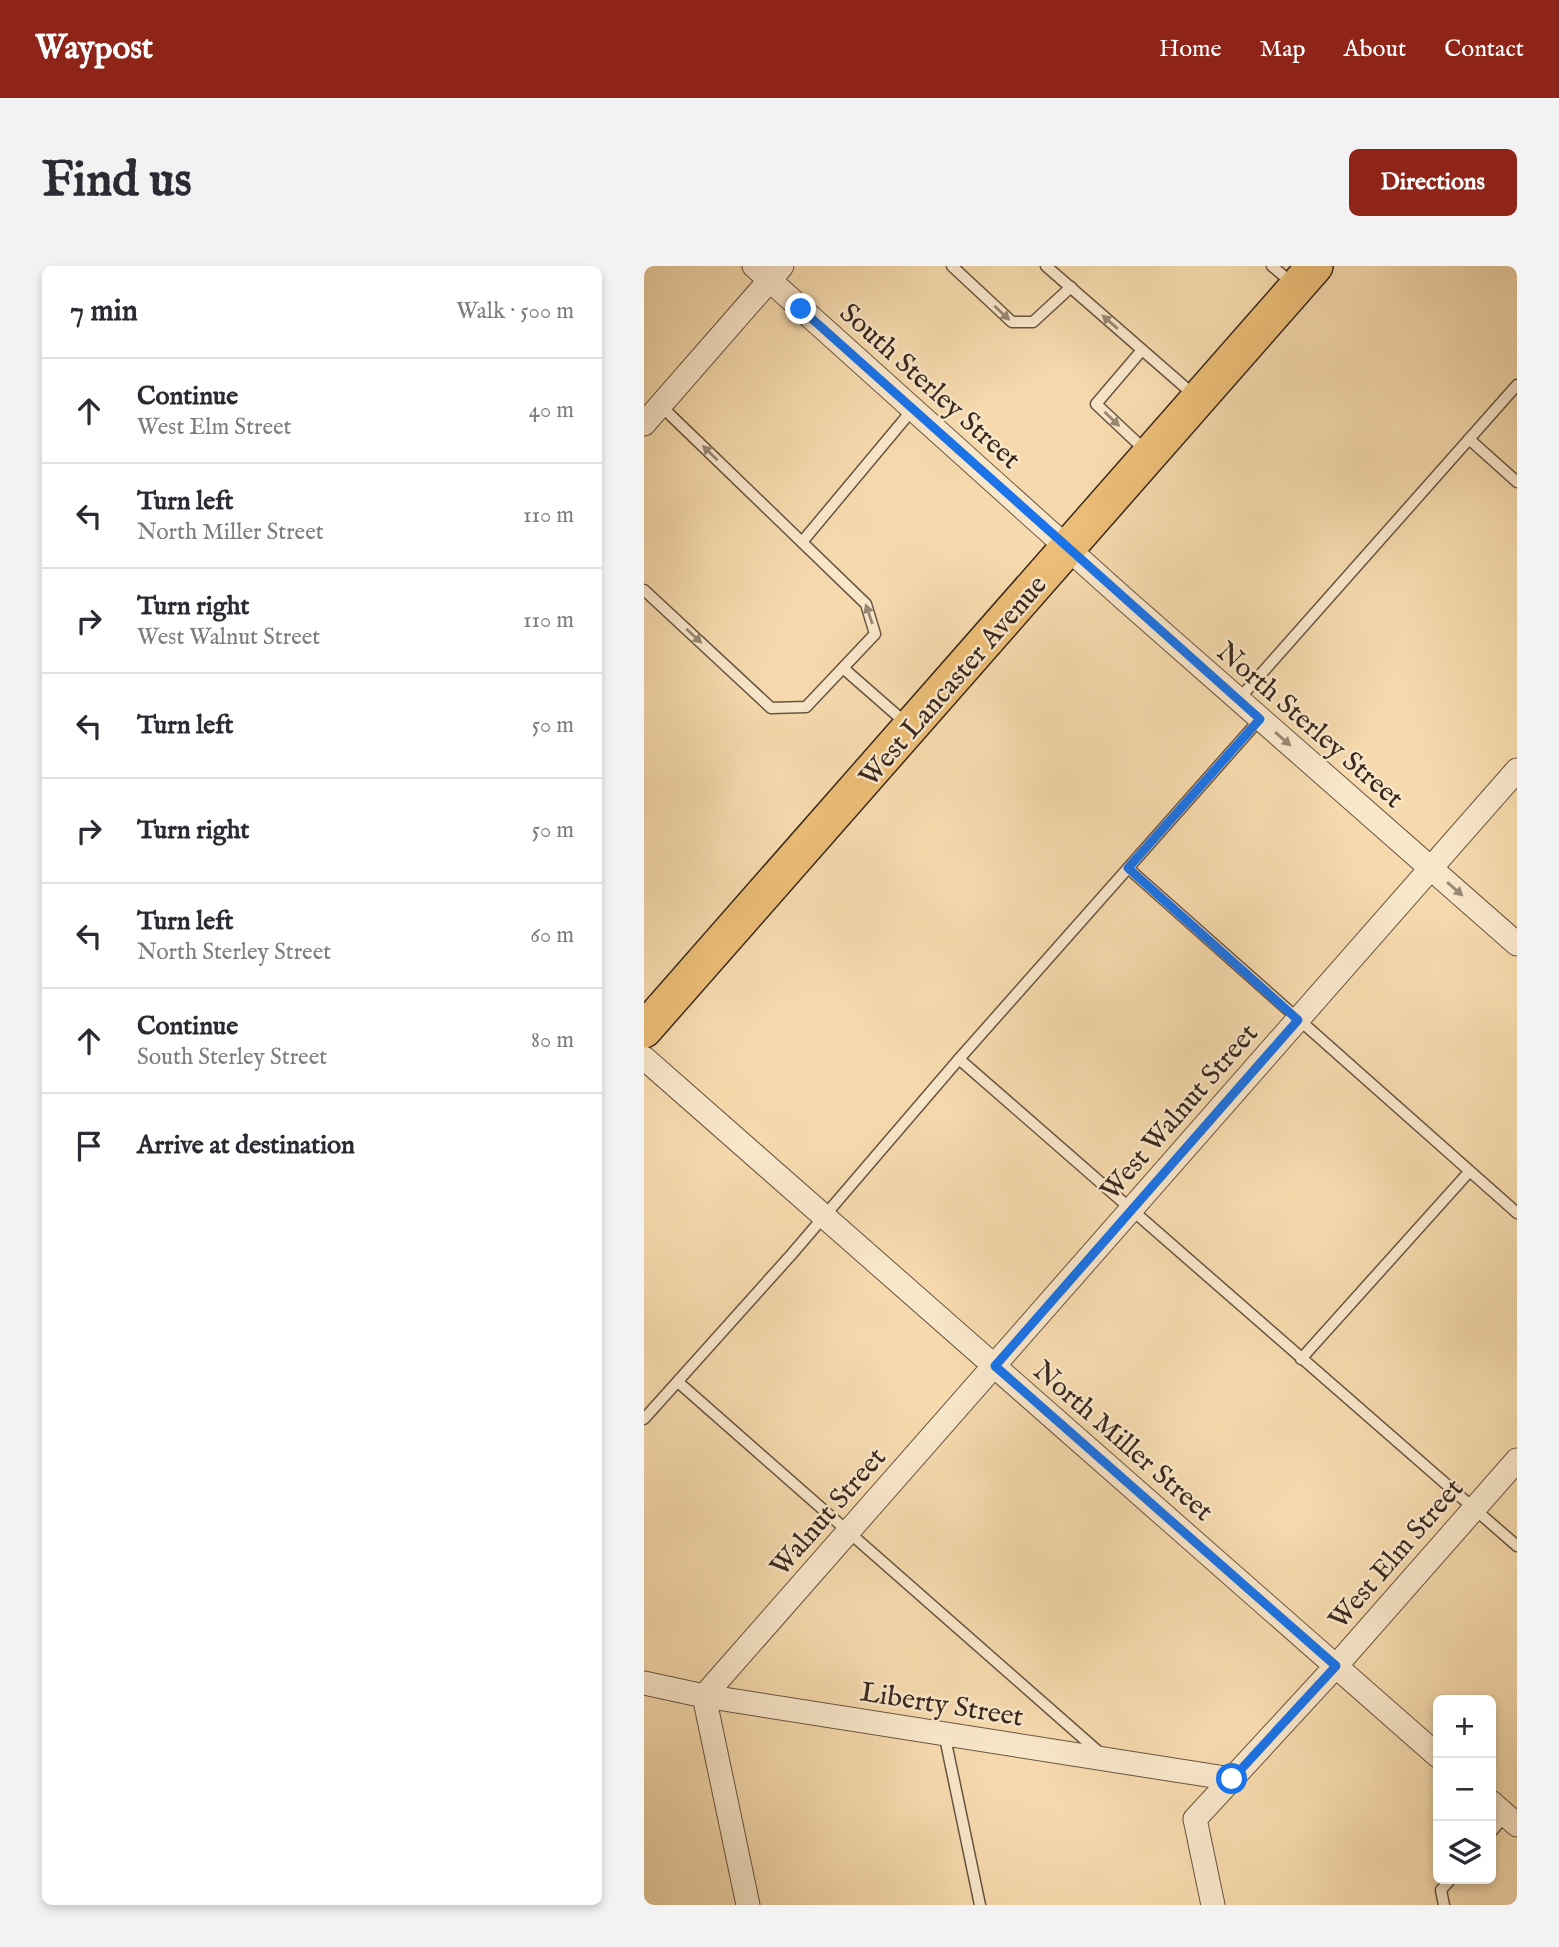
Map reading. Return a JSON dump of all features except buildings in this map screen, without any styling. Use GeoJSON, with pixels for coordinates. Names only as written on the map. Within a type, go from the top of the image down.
{"type":"FeatureCollection","features":[{"type":"Feature","properties":{"kind":"main road","name":"West Lancaster Avenue"},"geometry":{"type":"LineString","coordinates":[[644,1030],[1198,399],[1295,273]]}},
{"type":"Feature","properties":{"kind":"street"},"geometry":{"type":"LineString","coordinates":[[644,424],[769,271]]}},
{"type":"Feature","properties":{"kind":"street","name":"South Sterley Street"},"geometry":{"type":"LineString","coordinates":[[769,271],[913,409],[1068,547]]}},
{"type":"Feature","properties":{"kind":"street","name":"North Sterley Street"},"geometry":{"type":"LineString","coordinates":[[1068,547],[1517,944]]}},
{"type":"Feature","properties":{"kind":"street","name":"West Walnut Street"},"geometry":{"type":"LineString","coordinates":[[995,1366],[1517,770]]}},
{"type":"Feature","properties":{"kind":"street","name":"North Miller Street"},"geometry":{"type":"LineString","coordinates":[[644,1058],[1433,1752]]}},
{"type":"Feature","properties":{"kind":"street","name":"Walnut Street"},"geometry":{"type":"LineString","coordinates":[[704,1696],[995,1366]]}},
{"type":"Feature","properties":{"kind":"street","name":"West Elm Street"},"geometry":{"type":"LineString","coordinates":[[1213,1905],[1195,1819],[1336,1666],[1517,1460]]}},
{"type":"Feature","properties":{"kind":"street","name":"Liberty Street"},"geometry":{"type":"LineString","coordinates":[[644,1683],[704,1696],[1232,1779]]}},
{"type":"Feature","properties":{"kind":"street"},"geometry":{"type":"LineString","coordinates":[[704,1696],[747,1905]]}},
{"type":"Feature","properties":{"kind":"lane"},"geometry":{"type":"LineString","coordinates":[[953,266],[1012,322],[1033,322],[1071,288]]}},
{"type":"Feature","properties":{"kind":"lane"},"geometry":{"type":"LineString","coordinates":[[1046,266],[1198,399]]}},
{"type":"Feature","properties":{"kind":"lane"},"geometry":{"type":"LineString","coordinates":[[1142,350],[1096,404],[1149,454]]}},
{"type":"Feature","properties":{"kind":"lane"},"geometry":{"type":"LineString","coordinates":[[1238,700],[1517,385]]}},
{"type":"Feature","properties":{"kind":"lane"},"geometry":{"type":"LineString","coordinates":[[644,590],[771,708],[806,707],[875,634],[866,604],[660,405]]}},
{"type":"Feature","properties":{"kind":"lane"},"geometry":{"type":"LineString","coordinates":[[802,542],[913,409]]}},
{"type":"Feature","properties":{"kind":"lane"},"geometry":{"type":"LineString","coordinates":[[1469,439],[1517,482]]}},
{"type":"Feature","properties":{"kind":"lane"},"geometry":{"type":"LineString","coordinates":[[843,668],[910,727]]}},
{"type":"Feature","properties":{"kind":"lane"},"geometry":{"type":"LineString","coordinates":[[644,1419],[1260,719]]}},
{"type":"Feature","properties":{"kind":"lane"},"geometry":{"type":"LineString","coordinates":[[1128,868],[1517,1213]]}},
{"type":"Feature","properties":{"kind":"lane"},"geometry":{"type":"LineString","coordinates":[[959,1059],[1517,1546]]}},
{"type":"Feature","properties":{"kind":"lane"},"geometry":{"type":"LineString","coordinates":[[1301,1359],[1469,1172]]}},
{"type":"Feature","properties":{"kind":"lane"},"geometry":{"type":"LineString","coordinates":[[678,1382],[847,1533],[1108,1759]]}},
{"type":"Feature","properties":{"kind":"lane"},"geometry":{"type":"LineString","coordinates":[[644,1399],[654,1408]]}},
{"type":"Feature","properties":{"kind":"lane"},"geometry":{"type":"LineString","coordinates":[[944,1733],[980,1905]]}},
{"type":"Feature","properties":{"kind":"lane"},"geometry":{"type":"LineString","coordinates":[[1444,1905],[1441,1890],[1446,1884]]}},
{"type":"Feature","properties":{"kind":"route"},"geometry":{"type":"LineString","coordinates":[[801,309],[1260,719],[1128,868],[1298,1020],[995,1366],[1336,1666],[1232,1779]]}}]}
